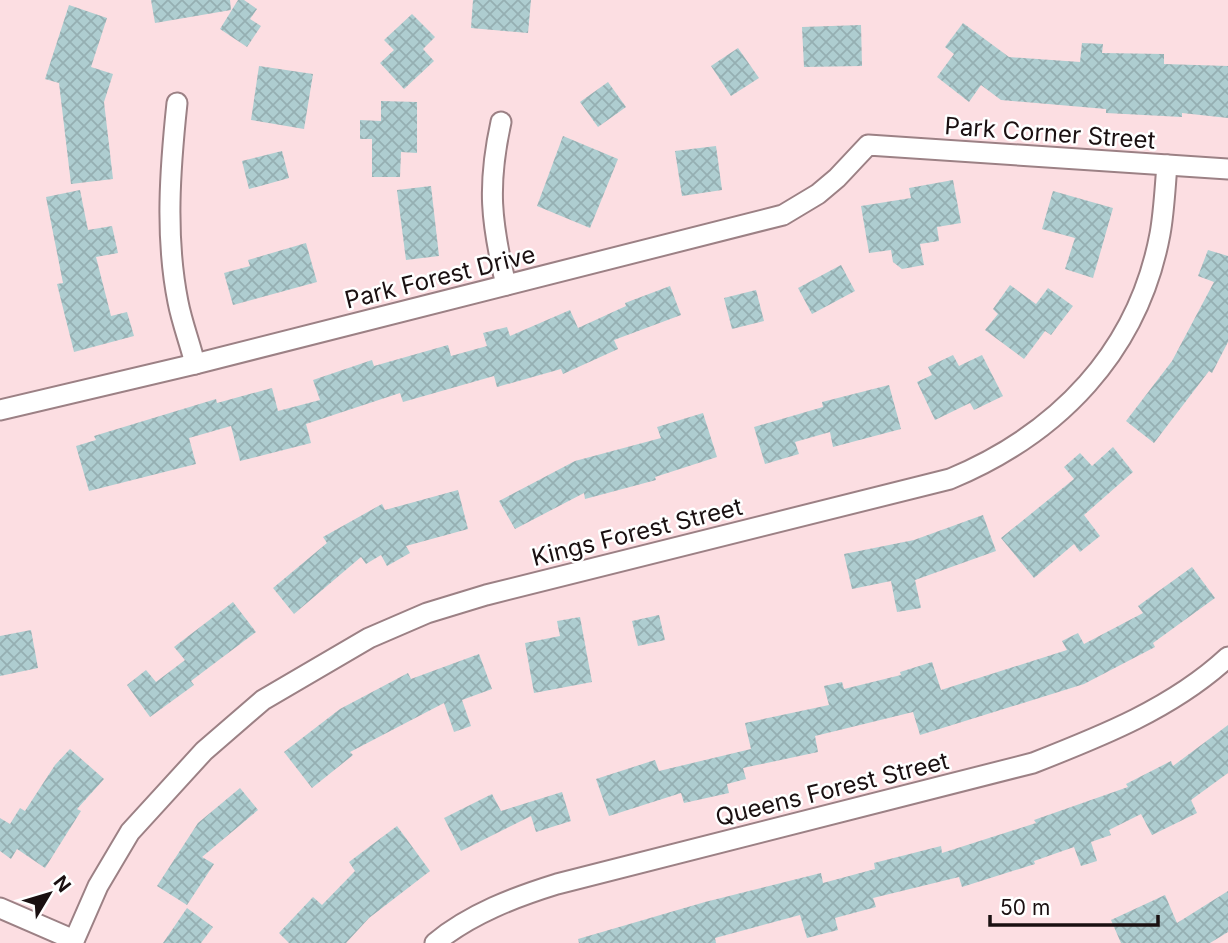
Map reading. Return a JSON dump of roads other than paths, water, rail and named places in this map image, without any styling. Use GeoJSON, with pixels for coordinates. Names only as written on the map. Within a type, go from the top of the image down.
{"type":"FeatureCollection","features":[{"type":"Feature","properties":{"kind":"street"},"geometry":{"type":"LineString","coordinates":[[177,103],[170,169],[171,235],[178,301],[195,364]]}},
{"type":"Feature","properties":{"kind":"street"},"geometry":{"type":"LineString","coordinates":[[500,122],[492,169],[491,208],[494,237],[506,285]]}},
{"type":"Feature","properties":{"kind":"street","name":"Park Forest Drive"},"geometry":{"type":"LineString","coordinates":[[0,410],[195,364],[783,215],[818,194],[868,145]]}},
{"type":"Feature","properties":{"kind":"street","name":"Park Corner Street"},"geometry":{"type":"LineString","coordinates":[[868,145],[1228,169]]}},
{"type":"Feature","properties":{"kind":"street","name":"Kings Forest Street"},"geometry":{"type":"LineString","coordinates":[[74,941],[98,886],[130,832],[187,768],[263,700],[369,638],[427,613],[486,595],[950,479],[981,466],[1039,431],[1088,384],[1126,328],[1141,298],[1160,233],[1167,165]]}},
{"type":"Feature","properties":{"kind":"street","name":"Queens Forest Street"},"geometry":{"type":"LineString","coordinates":[[435,943],[495,907],[547,888],[1033,763],[1101,736],[1153,710],[1211,673],[1228,657]]}},
{"type":"Feature","properties":{"kind":"street"},"geometry":{"type":"LineString","coordinates":[[0,908],[74,941]]}}]}
